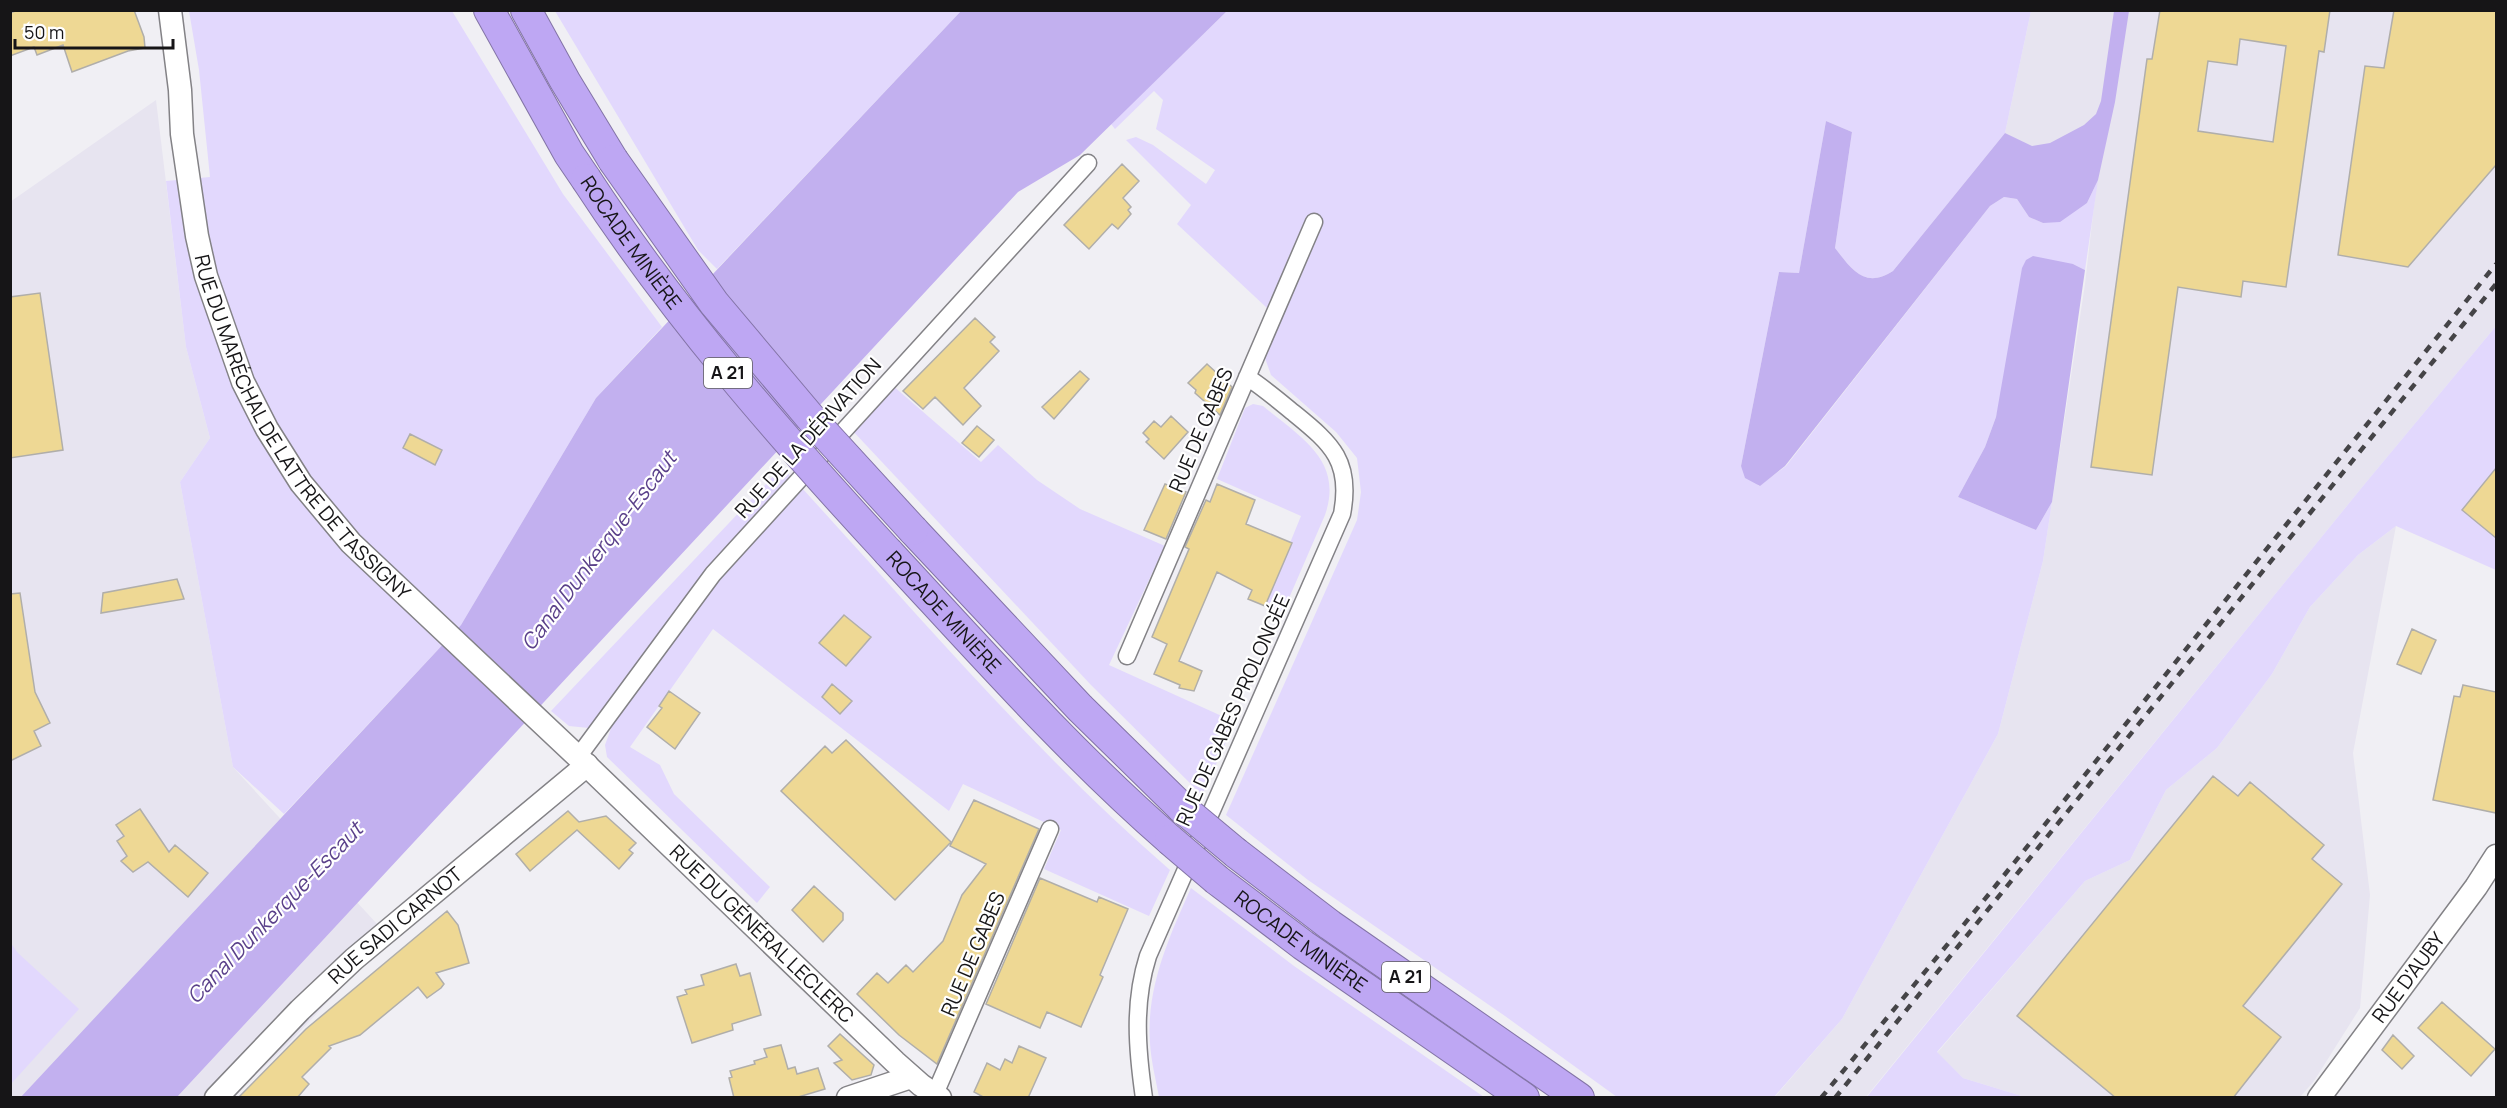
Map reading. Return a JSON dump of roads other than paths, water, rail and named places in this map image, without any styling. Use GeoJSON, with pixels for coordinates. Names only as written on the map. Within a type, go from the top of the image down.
{"type":"FeatureCollection","features":[{"type":"Feature","properties":{"kind":"highway","name":"ROCADE MINIÈRE"},"geometry":{"type":"LineString","coordinates":[[489,10],[569,154],[630,246],[721,364],[888,552],[1060,735],[1142,816],[1217,880],[1303,945],[1524,1098]]}},
{"type":"Feature","properties":{"kind":"highway","name":"ROCADE MINIÈRE"},"geometry":{"type":"LineString","coordinates":[[526,10],[565,81],[613,160],[714,303],[815,423],[1080,708],[1182,808],[1236,853],[1330,925],[1579,1098]]}},
{"type":"Feature","properties":{"kind":"street","name":"RUE DU MARÉCHAL DE LATTRE DE TASSIGNY"},"geometry":{"type":"LineString","coordinates":[[170,10],[180,90],[182,134],[197,236],[211,294],[235,362],[267,429],[312,498],[351,543],[578,758]]}},
{"type":"Feature","properties":{"kind":"street","name":"RUE DE LA DÉRIVATION"},"geometry":{"type":"LineString","coordinates":[[578,758],[713,574],[1088,163]]}},
{"type":"Feature","properties":{"kind":"street","name":"RUE DE GABES"},"geometry":{"type":"LineString","coordinates":[[1127,656],[1314,222]]}},
{"type":"Feature","properties":{"kind":"street","name":"RUE DE GABES PROLONGÉE"},"geometry":{"type":"LineString","coordinates":[[1144,1098],[1138,1050],[1137,1015],[1141,982],[1148,956],[1342,514],[1346,493],[1345,476],[1331,447],[1320,434],[1247,377]]}},
{"type":"Feature","properties":{"kind":"street","name":"RUE DU GÉNÉRAL LECLERC"},"geometry":{"type":"LineString","coordinates":[[578,758],[911,1077],[938,1096]]}},
{"type":"Feature","properties":{"kind":"street","name":"RUE SADI CARNOT"},"geometry":{"type":"LineString","coordinates":[[216,1098],[300,1010],[354,959],[578,758]]}},
{"type":"Feature","properties":{"kind":"street","name":"RUE DE GABES"},"geometry":{"type":"LineString","coordinates":[[938,1096],[1050,830]]}},
{"type":"Feature","properties":{"kind":"street","name":"RUE D'AUBY"},"geometry":{"type":"LineString","coordinates":[[2319,1098],[2494,866]]}},
{"type":"Feature","properties":{"kind":"street"},"geometry":{"type":"LineString","coordinates":[[848,1098],[911,1077]]}},
{"type":"Feature","properties":{"kind":"water","name":"Canal Dunkerque-Escaut"},"geometry":{"type":"Polygon","coordinates":[[[961,11],[1227,11],[1080,155],[1018,192],[177,1097],[20,1098],[461,625],[596,398],[961,11]]]}},
{"type":"Feature","properties":{"kind":"water"},"geometry":{"type":"Polygon","coordinates":[[[2114,11],[2129,11],[2115,102],[2098,180],[2087,203],[2060,222],[2043,223],[2029,217],[2017,199],[2004,197],[1990,206],[1785,466],[1760,486],[1745,478],[1741,466],[1779,272],[1799,273],[1826,121],[1852,132],[1835,248],[1860,275],[1875,278],[1883,276],[1893,271],[2005,133],[2032,146],[2050,143],[2084,125],[2096,114],[2101,101],[2114,11]]]}},
{"type":"Feature","properties":{"kind":"water"},"geometry":{"type":"Polygon","coordinates":[[[2033,256],[2073,264],[2085,270],[2052,502],[2036,530],[1958,497],[1985,447],[1996,417],[2022,268],[2026,260],[2033,256]]]}},
{"type":"Feature","properties":{"kind":"railway"},"geometry":{"type":"LineString","coordinates":[[1821,1098],[1989,894],[2496,264]]}},
{"type":"Feature","properties":{"kind":"railway"},"geometry":{"type":"LineString","coordinates":[[1835,1098],[2496,284]]}}]}
